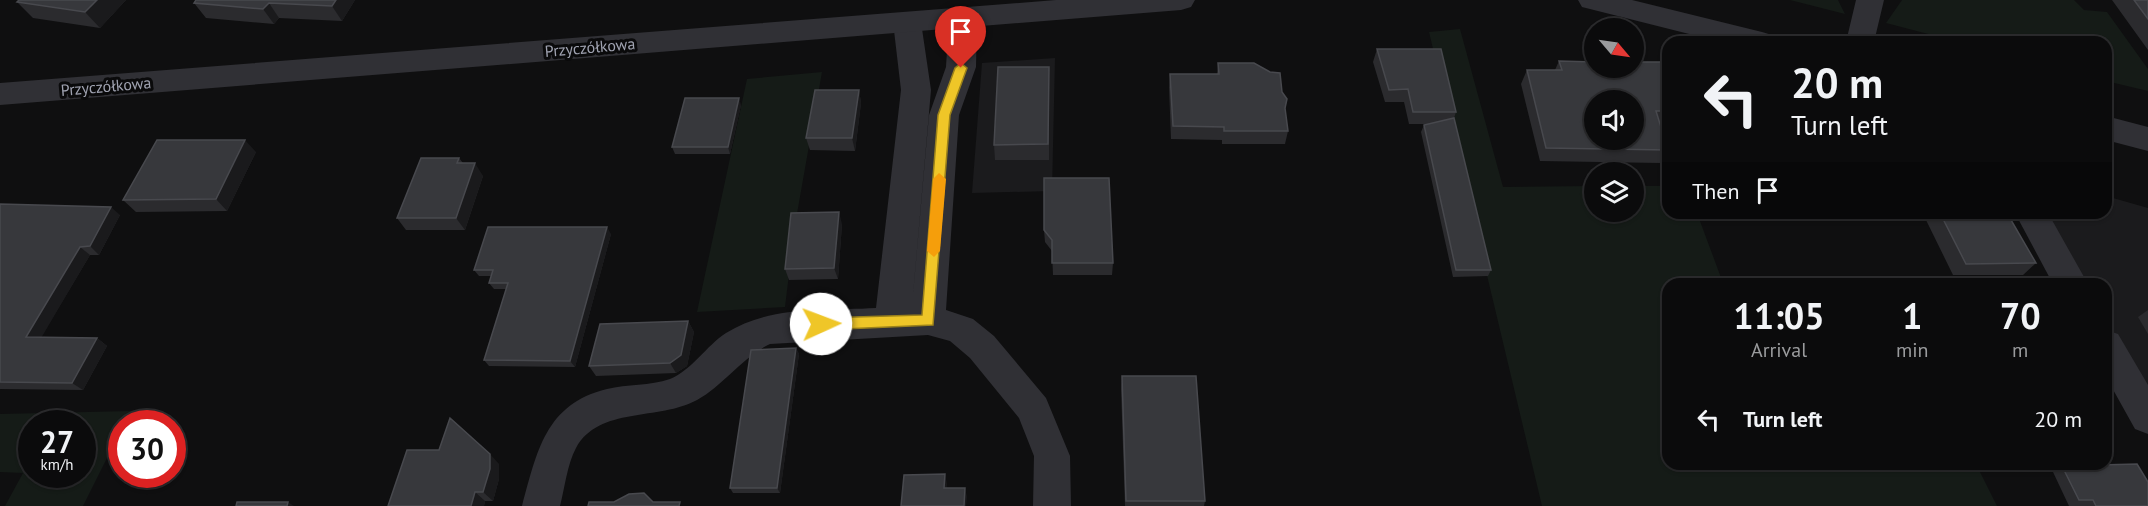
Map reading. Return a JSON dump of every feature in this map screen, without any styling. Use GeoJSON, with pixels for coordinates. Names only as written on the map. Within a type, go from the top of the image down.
{"type":"FeatureCollection","features":[{"type":"Feature","properties":{"kind":"street","name":"Przyczółkowa"},"geometry":{"type":"LineString","coordinates":[[0,94],[1180,0]]}},
{"type":"Feature","properties":{"kind":"street"},"geometry":{"type":"LineString","coordinates":[[1592,0],[1738,36]]}},
{"type":"Feature","properties":{"kind":"street"},"geometry":{"type":"LineString","coordinates":[[1861,36],[1870,0]]}},
{"type":"Feature","properties":{"kind":"street"},"geometry":{"type":"LineString","coordinates":[[928,321],[944,115],[961,68],[963,17]]}},
{"type":"Feature","properties":{"kind":"street"},"geometry":{"type":"LineString","coordinates":[[892,322],[916,90],[907,22]]}},
{"type":"Feature","properties":{"kind":"street"},"geometry":{"type":"LineString","coordinates":[[2112,130],[2148,139]]}},
{"type":"Feature","properties":{"kind":"street"},"geometry":{"type":"LineString","coordinates":[[2034,219],[2068,278]]}},
{"type":"Feature","properties":{"kind":"street"},"geometry":{"type":"LineString","coordinates":[[541,506],[557,448],[568,428],[581,416],[603,404],[660,398],[685,388],[745,339],[766,329],[928,321],[961,329],[975,341],[1033,410],[1052,456],[1052,506]]}},
{"type":"Feature","properties":{"kind":"street"},"geometry":{"type":"LineString","coordinates":[[2112,355],[2148,418]]}},
{"type":"Feature","properties":{"kind":"shaded area"},"geometry":{"type":"Polygon","coordinates":[[[1790,0],[1838,0],[1845,14],[1790,0]]]}},
{"type":"Feature","properties":{"kind":"shaded area"},"geometry":{"type":"Polygon","coordinates":[[[1902,0],[2074,0],[2084,10],[2107,12],[2148,69],[2148,91],[2112,82],[2112,36],[1936,36],[1886,23],[1902,0]]]}},
{"type":"Feature","properties":{"kind":"shaded area"},"geometry":{"type":"Polygon","coordinates":[[[1460,29],[1503,187],[1584,186],[1584,222],[1644,222],[1644,186],[1662,186],[1662,219],[1699,219],[1721,278],[1662,278],[1662,470],[1979,470],[1997,506],[1542,506],[1429,32],[1460,29]]]}},
{"type":"Feature","properties":{"kind":"shaded area"},"geometry":{"type":"Polygon","coordinates":[[[1055,58],[1052,191],[972,193],[982,63],[1055,58]]]}},
{"type":"Feature","properties":{"kind":"shaded area"},"geometry":{"type":"Polygon","coordinates":[[[822,72],[795,225],[785,307],[697,312],[747,79],[822,72]]]}},
{"type":"Feature","properties":{"kind":"shaded area"},"geometry":{"type":"Polygon","coordinates":[[[2112,198],[2148,208],[2148,391],[2112,330],[2112,278],[2081,278],[2047,219],[2112,219],[2112,198]]]}},
{"type":"Feature","properties":{"kind":"shaded area"},"geometry":{"type":"Polygon","coordinates":[[[96,412],[108,412],[108,456],[96,480],[96,412]]]}},
{"type":"Feature","properties":{"kind":"shaded area"},"geometry":{"type":"Polygon","coordinates":[[[0,414],[18,414],[18,473],[0,472],[0,414]]]}},
{"type":"Feature","properties":{"kind":"shaded area"},"geometry":{"type":"Polygon","coordinates":[[[18,482],[18,488],[92,488],[83,506],[5,506],[18,482]]]}},
{"type":"Feature","properties":{"kind":"building"},"geometry":{"type":"Polygon","coordinates":[[[19,0],[97,0],[85,12],[17,2],[19,0]]]}},
{"type":"Feature","properties":{"kind":"building"},"geometry":{"type":"Polygon","coordinates":[[[196,0],[336,0],[332,6],[269,3],[263,9],[194,3],[196,0]]]}},
{"type":"Feature","properties":{"kind":"building"},"geometry":{"type":"Polygon","coordinates":[[[2134,0],[2148,0],[2148,19],[2134,0]]]}},
{"type":"Feature","properties":{"kind":"building"},"geometry":{"type":"Polygon","coordinates":[[[1377,49],[1441,49],[1456,112],[1413,112],[1408,89],[1389,90],[1377,49]]]}},
{"type":"Feature","properties":{"kind":"building"},"geometry":{"type":"Polygon","coordinates":[[[1559,61],[1584,62],[1584,78],[1644,78],[1644,62],[1662,62],[1662,111],[1656,111],[1662,130],[1662,150],[1644,150],[1644,90],[1584,90],[1584,149],[1546,148],[1527,70],[1562,70],[1559,61]]]}},
{"type":"Feature","properties":{"kind":"building"},"geometry":{"type":"Polygon","coordinates":[[[1218,63],[1254,63],[1270,72],[1280,73],[1282,92],[1287,99],[1285,108],[1288,131],[1224,131],[1224,127],[1173,126],[1170,74],[1219,74],[1218,63]]]}},
{"type":"Feature","properties":{"kind":"building"},"geometry":{"type":"Polygon","coordinates":[[[998,67],[1049,67],[1048,144],[994,145],[998,67]]]}},
{"type":"Feature","properties":{"kind":"building"},"geometry":{"type":"Polygon","coordinates":[[[815,90],[859,90],[852,138],[806,138],[815,90]]]}},
{"type":"Feature","properties":{"kind":"building"},"geometry":{"type":"Polygon","coordinates":[[[685,98],[739,98],[728,147],[672,147],[685,98]]]}},
{"type":"Feature","properties":{"kind":"building"},"geometry":{"type":"Polygon","coordinates":[[[1454,118],[1491,270],[1456,270],[1424,125],[1454,118]]]}},
{"type":"Feature","properties":{"kind":"building"},"geometry":{"type":"Polygon","coordinates":[[[157,140],[245,140],[216,199],[123,200],[157,140]]]}},
{"type":"Feature","properties":{"kind":"building"},"geometry":{"type":"Polygon","coordinates":[[[421,158],[459,158],[457,163],[475,163],[456,218],[397,218],[421,158]]]}},
{"type":"Feature","properties":{"kind":"building"},"geometry":{"type":"Polygon","coordinates":[[[1044,178],[1109,178],[1113,263],[1052,263],[1052,240],[1044,230],[1044,178]]]}},
{"type":"Feature","properties":{"kind":"building"},"geometry":{"type":"Polygon","coordinates":[[[0,204],[111,207],[90,246],[80,247],[26,337],[97,338],[72,383],[0,382],[0,204]]]}},
{"type":"Feature","properties":{"kind":"building"},"geometry":{"type":"Polygon","coordinates":[[[839,212],[834,268],[785,269],[791,213],[839,212]]]}},
{"type":"Feature","properties":{"kind":"building"},"geometry":{"type":"Polygon","coordinates":[[[1943,219],[2010,219],[2036,263],[1966,264],[1943,219]]]}},
{"type":"Feature","properties":{"kind":"building"},"geometry":{"type":"Polygon","coordinates":[[[488,227],[607,227],[570,361],[484,360],[508,283],[489,283],[493,270],[474,270],[488,227]]]}},
{"type":"Feature","properties":{"kind":"building"},"geometry":{"type":"Polygon","coordinates":[[[688,321],[681,355],[670,363],[589,366],[600,324],[688,321]]]}},
{"type":"Feature","properties":{"kind":"building"},"geometry":{"type":"Polygon","coordinates":[[[796,348],[777,488],[730,488],[751,350],[796,348]]]}},
{"type":"Feature","properties":{"kind":"building"},"geometry":{"type":"Polygon","coordinates":[[[1122,376],[1196,376],[1205,501],[1126,501],[1122,376]]]}},
{"type":"Feature","properties":{"kind":"building"},"geometry":{"type":"Polygon","coordinates":[[[450,418],[490,454],[490,469],[483,492],[475,492],[471,506],[388,506],[407,450],[439,450],[450,418]]]}},
{"type":"Feature","properties":{"kind":"building"},"geometry":{"type":"Polygon","coordinates":[[[2137,464],[2148,482],[2148,506],[2096,506],[2093,500],[2079,500],[2064,470],[2112,470],[2112,465],[2137,464]]]}},
{"type":"Feature","properties":{"kind":"building"},"geometry":{"type":"Polygon","coordinates":[[[945,474],[944,488],[965,488],[964,506],[901,506],[904,475],[945,474]]]}},
{"type":"Feature","properties":{"kind":"building"},"geometry":{"type":"Polygon","coordinates":[[[644,493],[653,502],[680,502],[679,506],[588,506],[589,502],[614,502],[629,494],[644,493]]]}},
{"type":"Feature","properties":{"kind":"building"},"geometry":{"type":"Polygon","coordinates":[[[237,502],[288,502],[287,506],[236,506],[237,502]]]}},
{"type":"Feature","properties":{"kind":"slow traffic"},"geometry":{"type":"LineString","coordinates":[[934,251],[939,179]]}},
{"type":"Feature","properties":{"kind":"route"},"geometry":{"type":"LineString","coordinates":[[821,324],[928,321],[944,115],[961,68]]}}]}
